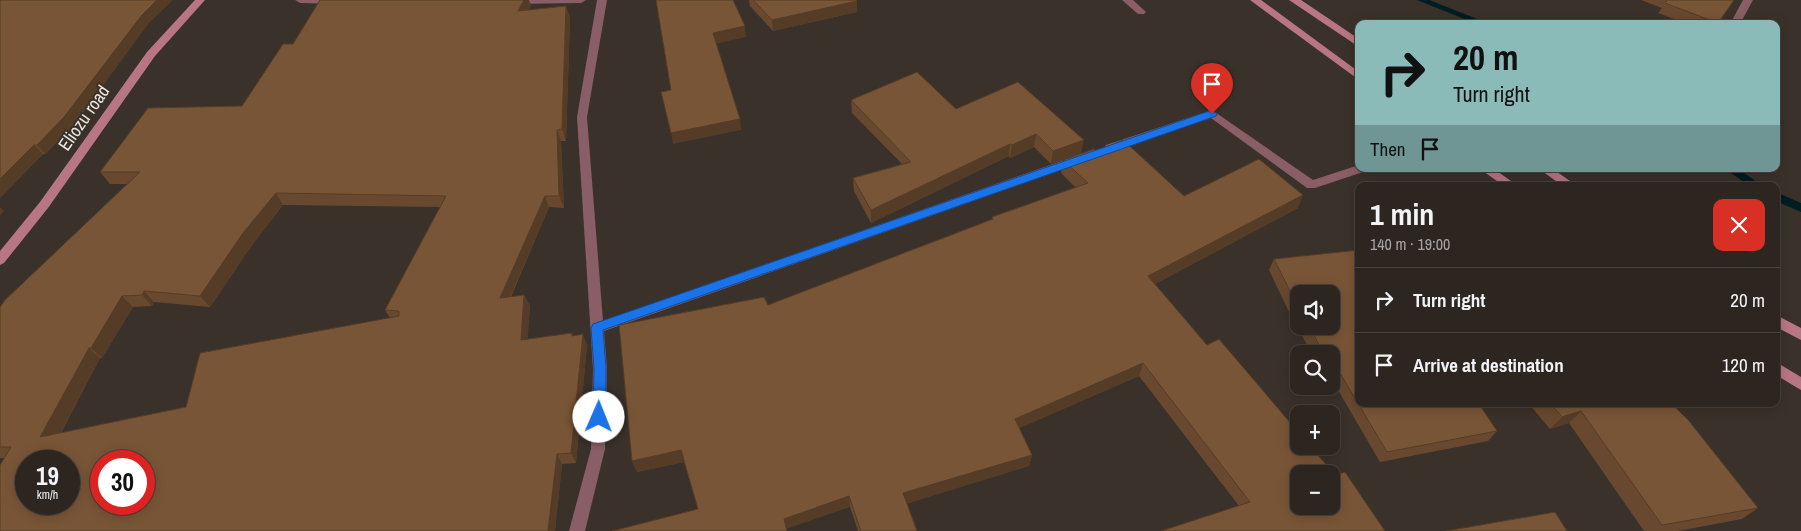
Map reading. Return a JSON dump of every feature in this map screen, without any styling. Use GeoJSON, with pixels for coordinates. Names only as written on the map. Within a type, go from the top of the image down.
{"type":"FeatureCollection","features":[{"type":"Feature","properties":{"kind":"street","name":"Eliozu road"},"geometry":{"type":"LineString","coordinates":[[0,260],[44,205],[151,54],[200,0]]}},
{"type":"Feature","properties":{"kind":"street"},"geometry":{"type":"LineString","coordinates":[[300,0],[347,1]]}},
{"type":"Feature","properties":{"kind":"street"},"geometry":{"type":"LineString","coordinates":[[502,1],[574,0]]}},
{"type":"Feature","properties":{"kind":"street"},"geometry":{"type":"LineString","coordinates":[[578,531],[598,450],[600,368],[582,117],[602,0]]}},
{"type":"Feature","properties":{"kind":"street"},"geometry":{"type":"LineString","coordinates":[[1127,0],[1141,12]]}},
{"type":"Feature","properties":{"kind":"street"},"geometry":{"type":"LineString","coordinates":[[1255,0],[1355,74]]}},
{"type":"Feature","properties":{"kind":"street"},"geometry":{"type":"LineString","coordinates":[[1294,0],[1355,41]]}},
{"type":"Feature","properties":{"kind":"street"},"geometry":{"type":"LineString","coordinates":[[1737,20],[1748,0]]}},
{"type":"Feature","properties":{"kind":"street"},"geometry":{"type":"LineString","coordinates":[[597,328],[1212,114],[1311,184],[1355,170]]}},
{"type":"Feature","properties":{"kind":"street"},"geometry":{"type":"LineString","coordinates":[[1491,172],[1506,182]]}},
{"type":"Feature","properties":{"kind":"street"},"geometry":{"type":"LineString","coordinates":[[1550,172],[1565,182]]}},
{"type":"Feature","properties":{"kind":"street"},"geometry":{"type":"LineString","coordinates":[[1780,322],[1801,335]]}},
{"type":"Feature","properties":{"kind":"street"},"geometry":{"type":"LineString","coordinates":[[1780,371],[1801,384]]}},
{"type":"Feature","properties":{"kind":"building"},"geometry":{"type":"Polygon","coordinates":[[[0,0],[157,0],[142,15],[64,117],[0,179],[0,0]]]}},
{"type":"Feature","properties":{"kind":"building"},"geometry":{"type":"Polygon","coordinates":[[[320,0],[524,0],[518,11],[566,6],[562,129],[557,130],[559,196],[545,196],[500,298],[524,295],[521,340],[572,333],[572,336],[583,334],[571,453],[557,454],[548,531],[0,531],[0,465],[11,447],[0,447],[0,307],[5,300],[140,172],[100,172],[148,108],[242,106],[283,44],[293,44],[320,0]],[[276,193],[243,233],[200,296],[144,291],[142,295],[122,296],[91,348],[89,348],[40,437],[186,407],[200,353],[399,316],[399,311],[385,310],[446,196],[276,193]]]}},
{"type":"Feature","properties":{"kind":"building"},"geometry":{"type":"Polygon","coordinates":[[[656,0],[733,0],[745,26],[713,33],[740,119],[671,133],[661,92],[671,90],[656,0]]]}},
{"type":"Feature","properties":{"kind":"building"},"geometry":{"type":"Polygon","coordinates":[[[753,0],[856,0],[857,1],[772,20],[753,0]]]}},
{"type":"Feature","properties":{"kind":"building"},"geometry":{"type":"Polygon","coordinates":[[[1667,0],[1734,0],[1720,20],[1710,20],[1665,3],[1667,0]]]}},
{"type":"Feature","properties":{"kind":"building"},"geometry":{"type":"Polygon","coordinates":[[[917,72],[956,109],[1018,82],[1084,140],[1053,151],[1036,134],[1012,145],[1010,144],[871,210],[853,178],[911,162],[851,100],[917,72]]]}},
{"type":"Feature","properties":{"kind":"building"},"geometry":{"type":"Polygon","coordinates":[[[1123,140],[1184,196],[1259,159],[1303,195],[1148,276],[1207,345],[1219,339],[1290,422],[1290,455],[1318,455],[1326,465],[1290,465],[1290,515],[1340,515],[1340,474],[1345,472],[1385,531],[1161,531],[1250,502],[1143,363],[1015,419],[1032,455],[903,493],[917,531],[861,531],[849,496],[784,519],[787,531],[612,531],[698,509],[681,450],[632,461],[619,325],[764,297],[768,305],[993,219],[992,217],[1088,183],[1063,160],[1094,149],[1097,152],[1123,140]]]}},
{"type":"Feature","properties":{"kind":"building"},"geometry":{"type":"Polygon","coordinates":[[[1355,250],[1355,398],[1340,373],[1340,345],[1319,345],[1314,335],[1340,335],[1340,285],[1290,285],[1290,291],[1274,259],[1355,250]]]}},
{"type":"Feature","properties":{"kind":"building"},"geometry":{"type":"Polygon","coordinates":[[[1360,407],[1481,407],[1497,431],[1387,452],[1360,407]]]}},
{"type":"Feature","properties":{"kind":"building"},"geometry":{"type":"Polygon","coordinates":[[[1554,407],[1675,407],[1689,421],[1758,508],[1662,525],[1581,411],[1562,417],[1554,407]]]}},
{"type":"Feature","properties":{"kind":"building"},"geometry":{"type":"Polygon","coordinates":[[[1555,512],[1567,531],[1446,531],[1555,512]]]}},
{"type":"Feature","properties":{"kind":"waterway"},"geometry":{"type":"LineString","coordinates":[[1421,0],[1475,20]]}},
{"type":"Feature","properties":{"kind":"waterway"},"geometry":{"type":"LineString","coordinates":[[1735,172],[1751,182]]}},
{"type":"Feature","properties":{"kind":"waterway"},"geometry":{"type":"LineString","coordinates":[[1780,198],[1801,208]]}},
{"type":"Feature","properties":{"kind":"route"},"geometry":{"type":"LineString","coordinates":[[599,417],[600,368],[597,328],[1212,114]]}}]}
